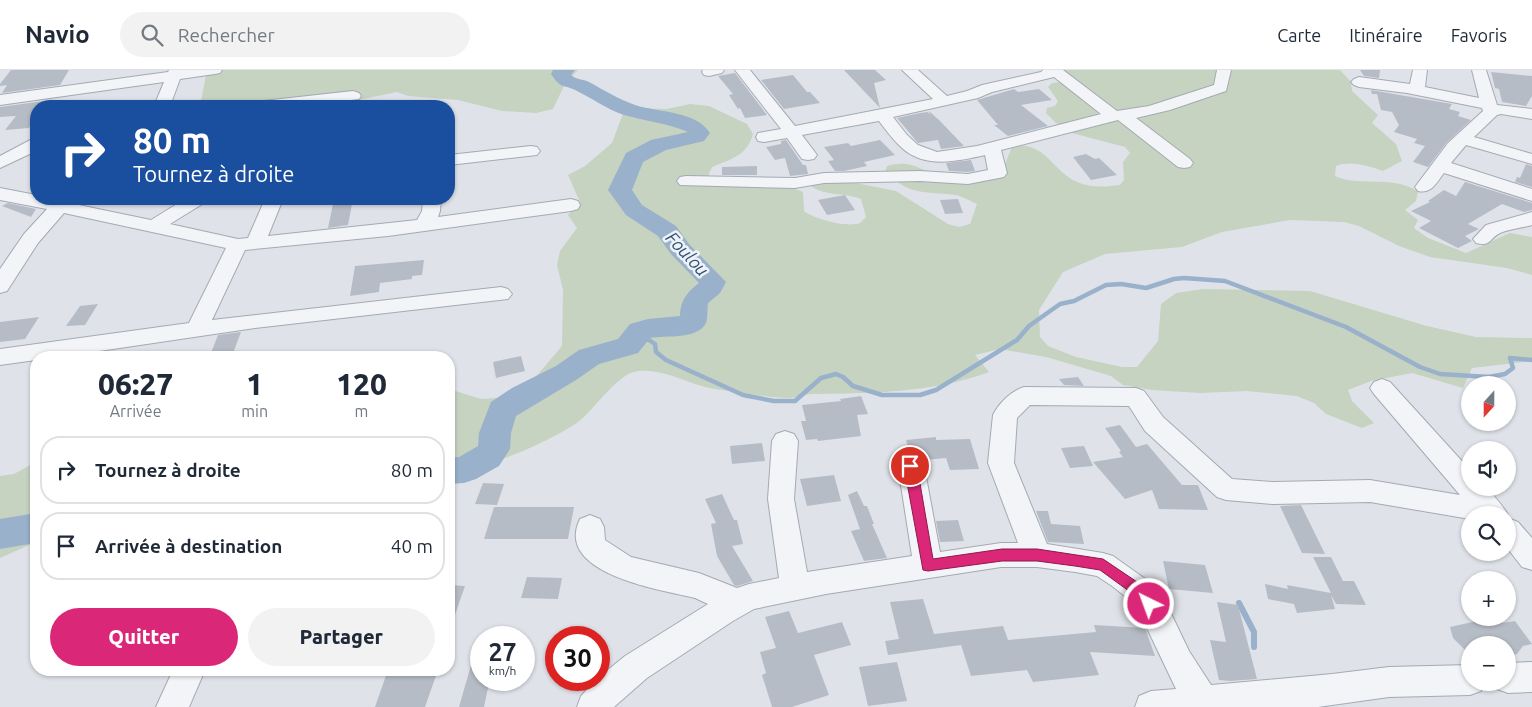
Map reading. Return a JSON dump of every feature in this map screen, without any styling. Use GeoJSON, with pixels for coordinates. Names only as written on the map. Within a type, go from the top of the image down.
{"type":"FeatureCollection","features":[{"type":"Feature","properties":{"kind":"street"},"geometry":{"type":"LineString","coordinates":[[0,100],[175,73],[215,70]]}},
{"type":"Feature","properties":{"kind":"street"},"geometry":{"type":"LineString","coordinates":[[742,70],[808,155]]}},
{"type":"Feature","properties":{"kind":"street"},"geometry":{"type":"LineString","coordinates":[[909,70],[944,101]]}},
{"type":"Feature","properties":{"kind":"street"},"geometry":{"type":"LineString","coordinates":[[764,137],[883,115],[972,95],[987,88],[1037,79],[1055,71],[1079,70]]}},
{"type":"Feature","properties":{"kind":"street"},"geometry":{"type":"LineString","coordinates":[[883,115],[905,144],[913,151],[928,156],[943,157],[992,148],[1118,116],[1145,112],[1221,88],[1224,70]]}},
{"type":"Feature","properties":{"kind":"street"},"geometry":{"type":"LineString","coordinates":[[1417,90],[1420,70]]}},
{"type":"Feature","properties":{"kind":"street"},"geometry":{"type":"LineString","coordinates":[[1479,70],[1490,108]]}},
{"type":"Feature","properties":{"kind":"street"},"geometry":{"type":"LineString","coordinates":[[1055,71],[1184,163]]}},
{"type":"Feature","properties":{"kind":"street"},"geometry":{"type":"LineString","coordinates":[[164,100],[175,73]]}},
{"type":"Feature","properties":{"kind":"street"},"geometry":{"type":"LineString","coordinates":[[1359,82],[1417,90],[1490,108],[1532,114]]}},
{"type":"Feature","properties":{"kind":"street"},"geometry":{"type":"LineString","coordinates":[[317,100],[353,96]]}},
{"type":"Feature","properties":{"kind":"street"},"geometry":{"type":"LineString","coordinates":[[1424,187],[1462,139],[1490,108]]}},
{"type":"Feature","properties":{"kind":"street"},"geometry":{"type":"LineString","coordinates":[[1462,139],[1532,159]]}},
{"type":"Feature","properties":{"kind":"street"},"geometry":{"type":"LineString","coordinates":[[0,163],[30,147]]}},
{"type":"Feature","properties":{"kind":"street"},"geometry":{"type":"LineString","coordinates":[[686,181],[795,183],[824,178],[920,176],[968,179],[998,173],[992,148]]}},
{"type":"Feature","properties":{"kind":"street"},"geometry":{"type":"LineString","coordinates":[[455,159],[531,151]]}},
{"type":"Feature","properties":{"kind":"street"},"geometry":{"type":"LineString","coordinates":[[913,151],[920,176]]}},
{"type":"Feature","properties":{"kind":"street"},"geometry":{"type":"LineString","coordinates":[[1441,166],[1532,195]]}},
{"type":"Feature","properties":{"kind":"street"},"geometry":{"type":"LineString","coordinates":[[0,194],[30,198]]}},
{"type":"Feature","properties":{"kind":"street"},"geometry":{"type":"LineString","coordinates":[[0,286],[23,250],[62,205]]}},
{"type":"Feature","properties":{"kind":"street"},"geometry":{"type":"LineString","coordinates":[[70,205],[121,221],[247,243],[388,230],[571,205]]}},
{"type":"Feature","properties":{"kind":"street"},"geometry":{"type":"LineString","coordinates":[[154,226],[187,205]]}},
{"type":"Feature","properties":{"kind":"street"},"geometry":{"type":"LineString","coordinates":[[196,330],[270,205]]}},
{"type":"Feature","properties":{"kind":"street"},"geometry":{"type":"LineString","coordinates":[[425,224],[432,205]]}},
{"type":"Feature","properties":{"kind":"street"},"geometry":{"type":"LineString","coordinates":[[1483,240],[1492,229],[1514,225],[1532,218]]}},
{"type":"Feature","properties":{"kind":"street"},"geometry":{"type":"LineString","coordinates":[[76,351],[255,321],[501,294]]}},
{"type":"Feature","properties":{"kind":"street"},"geometry":{"type":"LineString","coordinates":[[0,357],[30,355]]}},
{"type":"Feature","properties":{"kind":"street"},"geometry":{"type":"LineString","coordinates":[[1382,388],[1486,506]]}},
{"type":"Feature","properties":{"kind":"street"},"geometry":{"type":"LineString","coordinates":[[1037,555],[1001,463],[1005,415],[1024,396],[1136,397],[1154,424],[1226,489],[1273,492],[1370,491],[1461,511]]}},
{"type":"Feature","properties":{"kind":"street"},"geometry":{"type":"LineString","coordinates":[[785,441],[781,499],[795,587]]}},
{"type":"Feature","properties":{"kind":"street"},"geometry":{"type":"LineString","coordinates":[[910,466],[928,566]]}},
{"type":"Feature","properties":{"kind":"street"},"geometry":{"type":"LineString","coordinates":[[590,527],[590,541],[595,549],[624,568],[699,586],[737,602]]}},
{"type":"Feature","properties":{"kind":"street"},"geometry":{"type":"LineString","coordinates":[[1516,540],[1532,558]]}},
{"type":"Feature","properties":{"kind":"street"},"geometry":{"type":"LineString","coordinates":[[593,707],[636,667],[737,602],[749,597],[795,587],[1002,555],[1037,555],[1103,565],[1142,592],[1156,615],[1178,662],[1203,702]]}},
{"type":"Feature","properties":{"kind":"street"},"geometry":{"type":"LineString","coordinates":[[172,707],[186,676]]}},
{"type":"Feature","properties":{"kind":"street"},"geometry":{"type":"LineString","coordinates":[[1516,678],[1532,677]]}},
{"type":"Feature","properties":{"kind":"street"},"geometry":{"type":"LineString","coordinates":[[1151,707],[1203,702],[1248,703],[1389,682],[1461,680]]}},
{"type":"Feature","properties":{"kind":"green space"},"geometry":{"type":"Polygon","coordinates":[[[207,70],[578,70],[565,84],[553,109],[536,113],[502,111],[458,100],[408,96],[397,92],[359,100],[201,100],[207,70]]]}},
{"type":"Feature","properties":{"kind":"green space"},"geometry":{"type":"Polygon","coordinates":[[[1058,70],[1340,70],[1351,82],[1352,91],[1378,115],[1372,123],[1396,144],[1402,161],[1383,171],[1360,164],[1342,164],[1336,166],[1335,176],[1355,181],[1396,183],[1418,191],[1416,201],[1405,210],[1418,220],[1414,228],[1428,238],[1466,253],[1510,233],[1532,237],[1532,275],[1507,268],[1430,257],[1399,246],[1359,226],[1344,222],[1290,220],[1222,232],[1182,247],[1105,254],[1063,272],[1039,310],[1040,337],[1048,346],[1076,357],[1122,367],[1137,367],[1158,341],[1161,304],[1176,293],[1203,289],[1310,291],[1427,326],[1476,337],[1532,338],[1532,361],[1472,368],[1468,376],[1461,376],[1461,387],[1412,373],[1371,381],[1348,390],[1352,401],[1374,423],[1362,428],[1326,414],[1314,403],[1297,396],[1247,391],[1200,393],[1152,390],[1123,385],[1111,376],[1046,357],[1000,349],[975,355],[989,372],[968,379],[924,388],[858,393],[810,394],[790,398],[769,397],[715,389],[667,374],[638,371],[631,373],[616,383],[584,417],[558,434],[498,460],[462,470],[455,470],[455,391],[481,399],[497,398],[528,386],[562,346],[563,290],[557,265],[560,251],[577,228],[568,215],[580,202],[568,175],[585,166],[612,143],[627,103],[634,108],[667,109],[690,104],[709,106],[747,124],[753,134],[747,147],[732,159],[712,167],[707,179],[715,183],[730,186],[768,184],[790,187],[803,192],[804,211],[809,214],[839,224],[860,223],[866,217],[861,199],[820,191],[809,184],[841,180],[896,191],[948,224],[959,227],[970,224],[977,204],[963,197],[910,189],[894,180],[885,172],[887,166],[896,164],[911,165],[946,179],[957,179],[1003,169],[1012,147],[1023,146],[1041,152],[1069,178],[1082,184],[1093,186],[1120,185],[1124,180],[1123,162],[1130,153],[1125,147],[1068,132],[1065,127],[1056,123],[1046,113],[1047,108],[1055,106],[1058,101],[1048,87],[1052,83],[1060,82],[1058,70]]]}},
{"type":"Feature","properties":{"kind":"green space"},"geometry":{"type":"Polygon","coordinates":[[[30,465],[30,545],[0,558],[0,476],[14,474],[30,465]]]}},
{"type":"Feature","properties":{"kind":"building"},"geometry":{"type":"Polygon","coordinates":[[[11,70],[69,70],[60,85],[2,93],[7,85],[0,86],[0,84],[11,70]]]}},
{"type":"Feature","properties":{"kind":"building"},"geometry":{"type":"Polygon","coordinates":[[[844,70],[875,70],[886,80],[874,83],[880,108],[844,70]]]}},
{"type":"Feature","properties":{"kind":"building"},"geometry":{"type":"Polygon","coordinates":[[[1360,70],[1380,70],[1379,78],[1364,76],[1360,70]]]}},
{"type":"Feature","properties":{"kind":"building"},"geometry":{"type":"Polygon","coordinates":[[[1491,72],[1532,76],[1532,96],[1526,106],[1502,102],[1499,89],[1495,88],[1491,72]]]}},
{"type":"Feature","properties":{"kind":"building"},"geometry":{"type":"Polygon","coordinates":[[[735,73],[767,115],[745,118],[740,108],[738,109],[729,95],[733,94],[718,76],[735,73]]]}},
{"type":"Feature","properties":{"kind":"building"},"geometry":{"type":"Polygon","coordinates":[[[793,75],[807,92],[810,92],[820,103],[784,109],[761,80],[793,75]]]}},
{"type":"Feature","properties":{"kind":"building"},"geometry":{"type":"Polygon","coordinates":[[[1014,89],[1018,92],[1039,89],[1052,100],[1021,105],[1048,126],[1008,136],[994,125],[998,125],[977,100],[1014,89]]]}},
{"type":"Feature","properties":{"kind":"building"},"geometry":{"type":"Polygon","coordinates":[[[1371,90],[1452,104],[1449,109],[1460,112],[1458,116],[1471,120],[1447,142],[1428,167],[1413,162],[1425,146],[1414,143],[1417,139],[1394,132],[1399,125],[1392,112],[1381,110],[1377,94],[1372,94],[1371,90]]]}},
{"type":"Feature","properties":{"kind":"building"},"geometry":{"type":"Polygon","coordinates":[[[30,103],[29,128],[5,130],[16,116],[0,117],[0,107],[30,103]]]}},
{"type":"Feature","properties":{"kind":"building"},"geometry":{"type":"Polygon","coordinates":[[[929,111],[964,146],[941,149],[938,140],[918,143],[897,118],[928,112],[930,115],[929,111]]]}},
{"type":"Feature","properties":{"kind":"building"},"geometry":{"type":"Polygon","coordinates":[[[786,140],[803,165],[806,165],[808,174],[790,176],[785,158],[775,160],[766,147],[781,144],[781,141],[786,140]]]}},
{"type":"Feature","properties":{"kind":"building"},"geometry":{"type":"Polygon","coordinates":[[[880,140],[895,155],[864,162],[867,166],[844,171],[835,171],[828,161],[834,160],[824,147],[848,143],[851,146],[880,140]]]}},
{"type":"Feature","properties":{"kind":"building"},"geometry":{"type":"Polygon","coordinates":[[[1086,154],[1095,159],[1099,158],[1117,175],[1091,180],[1073,157],[1086,154]]]}},
{"type":"Feature","properties":{"kind":"building"},"geometry":{"type":"Polygon","coordinates":[[[971,160],[975,171],[949,171],[946,163],[971,160]]]}},
{"type":"Feature","properties":{"kind":"building"},"geometry":{"type":"Polygon","coordinates":[[[1526,164],[1532,166],[1532,187],[1515,182],[1517,177],[1520,178],[1526,164]]]}},
{"type":"Feature","properties":{"kind":"building"},"geometry":{"type":"Polygon","coordinates":[[[757,166],[757,175],[722,175],[722,167],[757,166]]]}},
{"type":"Feature","properties":{"kind":"building"},"geometry":{"type":"Polygon","coordinates":[[[1465,182],[1532,203],[1532,210],[1524,212],[1502,204],[1468,224],[1479,229],[1465,236],[1472,241],[1458,248],[1419,228],[1431,221],[1411,211],[1430,202],[1428,201],[1444,190],[1456,196],[1465,182]]]}},
{"type":"Feature","properties":{"kind":"building"},"geometry":{"type":"Polygon","coordinates":[[[845,195],[855,210],[827,215],[818,200],[845,195]]]}},
{"type":"Feature","properties":{"kind":"building"},"geometry":{"type":"Polygon","coordinates":[[[958,199],[963,213],[945,214],[940,200],[958,199]]]}},
{"type":"Feature","properties":{"kind":"building"},"geometry":{"type":"Polygon","coordinates":[[[8,203],[36,209],[31,217],[2,206],[8,203]]]}},
{"type":"Feature","properties":{"kind":"building"},"geometry":{"type":"Polygon","coordinates":[[[333,205],[352,205],[348,225],[328,228],[333,205]]]}},
{"type":"Feature","properties":{"kind":"building"},"geometry":{"type":"Polygon","coordinates":[[[424,260],[422,275],[412,276],[412,279],[380,283],[379,292],[350,296],[355,266],[424,260]]]}},
{"type":"Feature","properties":{"kind":"building"},"geometry":{"type":"Polygon","coordinates":[[[98,304],[85,325],[66,326],[80,306],[98,304]]]}},
{"type":"Feature","properties":{"kind":"building"},"geometry":{"type":"Polygon","coordinates":[[[39,317],[25,339],[0,342],[0,322],[39,317]]]}},
{"type":"Feature","properties":{"kind":"building"},"geometry":{"type":"Polygon","coordinates":[[[241,332],[234,351],[212,351],[218,335],[241,332]]]}},
{"type":"Feature","properties":{"kind":"building"},"geometry":{"type":"Polygon","coordinates":[[[521,356],[525,371],[496,378],[493,362],[521,356]]]}},
{"type":"Feature","properties":{"kind":"building"},"geometry":{"type":"Polygon","coordinates":[[[1078,377],[1084,386],[1064,385],[1059,379],[1078,377]]]}},
{"type":"Feature","properties":{"kind":"building"},"geometry":{"type":"Polygon","coordinates":[[[861,396],[868,414],[857,415],[861,436],[818,441],[817,439],[806,440],[801,421],[806,421],[802,405],[841,401],[840,399],[861,396]]]}},
{"type":"Feature","properties":{"kind":"building"},"geometry":{"type":"Polygon","coordinates":[[[1120,425],[1136,447],[1147,444],[1182,485],[1198,485],[1208,510],[1159,509],[1152,490],[1125,499],[1093,462],[1123,457],[1105,428],[1120,425]]]}},
{"type":"Feature","properties":{"kind":"building"},"geometry":{"type":"Polygon","coordinates":[[[936,437],[936,440],[970,439],[979,469],[950,470],[946,458],[923,460],[921,457],[910,454],[906,440],[936,437]]]}},
{"type":"Feature","properties":{"kind":"building"},"geometry":{"type":"Polygon","coordinates":[[[762,443],[765,461],[732,464],[730,446],[762,443]]]}},
{"type":"Feature","properties":{"kind":"building"},"geometry":{"type":"Polygon","coordinates":[[[1084,446],[1093,466],[1070,468],[1061,448],[1084,446]]]}},
{"type":"Feature","properties":{"kind":"building"},"geometry":{"type":"Polygon","coordinates":[[[834,475],[841,501],[807,506],[800,479],[834,475]]]}},
{"type":"Feature","properties":{"kind":"building"},"geometry":{"type":"Polygon","coordinates":[[[483,483],[504,484],[497,505],[475,504],[483,483]]]}},
{"type":"Feature","properties":{"kind":"building"},"geometry":{"type":"Polygon","coordinates":[[[857,491],[864,506],[867,506],[874,524],[872,524],[887,558],[864,561],[851,531],[860,529],[848,495],[857,491]]]}},
{"type":"Feature","properties":{"kind":"building"},"geometry":{"type":"Polygon","coordinates":[[[722,494],[734,520],[737,520],[743,544],[732,546],[753,581],[737,586],[734,585],[717,556],[711,524],[716,523],[705,499],[722,494]]]}},
{"type":"Feature","properties":{"kind":"building"},"geometry":{"type":"Polygon","coordinates":[[[1301,505],[1325,554],[1302,553],[1280,506],[1301,505]]]}},
{"type":"Feature","properties":{"kind":"building"},"geometry":{"type":"Polygon","coordinates":[[[494,507],[574,507],[568,539],[484,539],[494,507]]]}},
{"type":"Feature","properties":{"kind":"building"},"geometry":{"type":"Polygon","coordinates":[[[1036,511],[1048,511],[1051,524],[1080,526],[1084,544],[1048,542],[1036,511]]]}},
{"type":"Feature","properties":{"kind":"building"},"geometry":{"type":"Polygon","coordinates":[[[958,520],[964,541],[940,542],[936,521],[958,520]]]}},
{"type":"Feature","properties":{"kind":"building"},"geometry":{"type":"Polygon","coordinates":[[[1313,557],[1331,557],[1343,581],[1354,581],[1366,605],[1336,604],[1331,595],[1335,609],[1297,613],[1294,604],[1268,599],[1265,584],[1288,589],[1287,585],[1331,593],[1313,557]]]}},
{"type":"Feature","properties":{"kind":"building"},"geometry":{"type":"Polygon","coordinates":[[[1163,561],[1205,565],[1213,593],[1169,589],[1163,561]]]}},
{"type":"Feature","properties":{"kind":"building"},"geometry":{"type":"Polygon","coordinates":[[[527,577],[562,578],[558,599],[521,598],[527,577]]]}},
{"type":"Feature","properties":{"kind":"building"},"geometry":{"type":"Polygon","coordinates":[[[455,585],[465,586],[455,615],[455,585]]]}},
{"type":"Feature","properties":{"kind":"building"},"geometry":{"type":"Polygon","coordinates":[[[923,599],[934,634],[1003,626],[1008,640],[1096,632],[1094,625],[1145,628],[1155,656],[1090,652],[1099,675],[1033,682],[1027,670],[971,676],[961,645],[888,655],[885,641],[899,639],[890,602],[923,599]]]}},
{"type":"Feature","properties":{"kind":"building"},"geometry":{"type":"Polygon","coordinates":[[[1217,602],[1238,605],[1257,679],[1219,680],[1210,640],[1226,642],[1217,602]]]}},
{"type":"Feature","properties":{"kind":"building"},"geometry":{"type":"Polygon","coordinates":[[[789,611],[798,633],[842,622],[851,645],[814,655],[829,695],[792,707],[772,707],[762,675],[766,673],[760,652],[776,648],[765,617],[789,611]]]}},
{"type":"Feature","properties":{"kind":"building"},"geometry":{"type":"Polygon","coordinates":[[[1516,622],[1532,644],[1523,646],[1516,654],[1516,636],[1461,636],[1461,646],[1453,638],[1450,627],[1461,625],[1516,626],[1516,622]]]}},
{"type":"Feature","properties":{"kind":"building"},"geometry":{"type":"Polygon","coordinates":[[[897,662],[907,701],[868,706],[859,667],[897,662]]]}},
{"type":"Feature","properties":{"kind":"building"},"geometry":{"type":"Polygon","coordinates":[[[470,668],[470,691],[487,691],[484,707],[459,707],[470,668]]]}},
{"type":"Feature","properties":{"kind":"building"},"geometry":{"type":"Polygon","coordinates":[[[386,676],[436,676],[425,707],[375,707],[386,676]]]}},
{"type":"Feature","properties":{"kind":"waterway","name":"Foulou"},"geometry":{"type":"LineString","coordinates":[[455,471],[464,470],[488,457],[494,449],[495,433],[502,410],[523,396],[566,373],[589,357],[628,346],[640,331],[648,328],[687,325],[693,321],[695,302],[713,282],[680,249],[667,231],[634,210],[620,190],[634,158],[659,145],[697,137],[699,133],[696,128],[683,122],[630,110],[612,103],[580,85],[567,82],[560,74],[566,70]]}},
{"type":"Feature","properties":{"kind":"waterway"},"geometry":{"type":"LineString","coordinates":[[634,337],[649,340],[655,344],[656,352],[666,360],[743,395],[774,401],[795,401],[821,378],[836,374],[843,377],[853,386],[882,395],[920,395],[936,390],[1017,340],[1029,326],[1060,304],[1074,301],[1106,285],[1121,284],[1146,288],[1174,279],[1184,278],[1225,281],[1346,327],[1420,367],[1440,374],[1489,377],[1505,374],[1513,368],[1510,358],[1532,360]]}},
{"type":"Feature","properties":{"kind":"waterway","name":"Foulou"},"geometry":{"type":"LineString","coordinates":[[0,534],[30,529]]}},
{"type":"Feature","properties":{"kind":"waterway"},"geometry":{"type":"LineString","coordinates":[[1239,603],[1254,632],[1254,647]]}},
{"type":"Feature","properties":{"kind":"route"},"geometry":{"type":"LineString","coordinates":[[910,466],[919,507],[928,566],[1002,555],[1037,555],[1075,560],[1103,565],[1142,592],[1149,604]]}}]}
